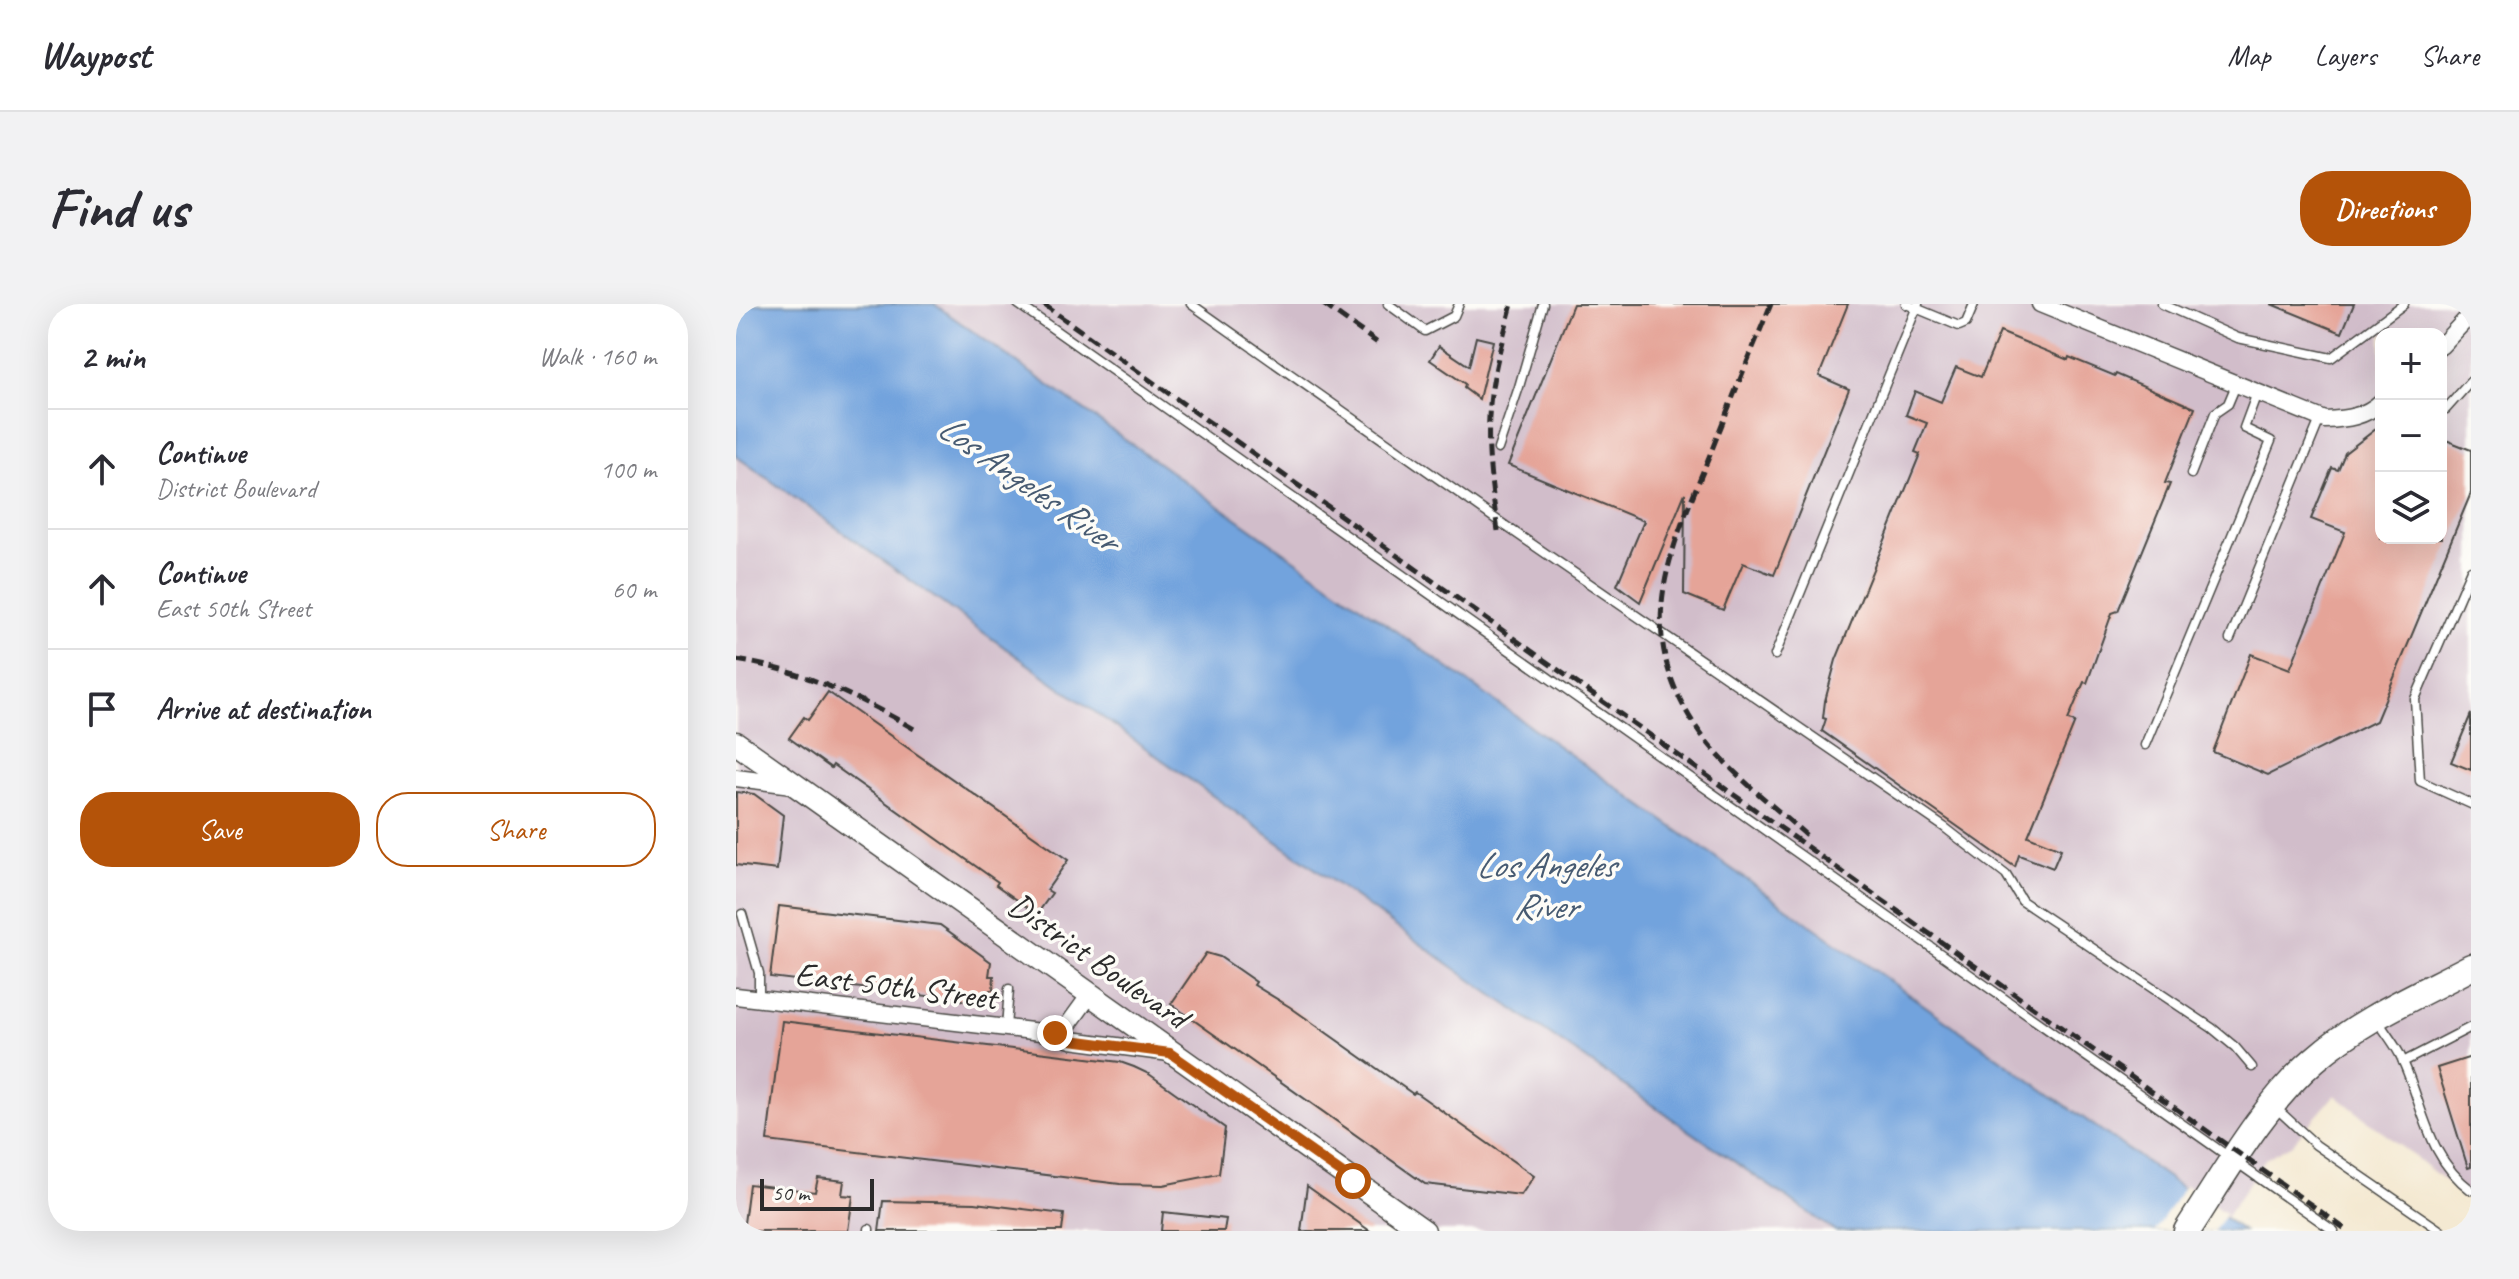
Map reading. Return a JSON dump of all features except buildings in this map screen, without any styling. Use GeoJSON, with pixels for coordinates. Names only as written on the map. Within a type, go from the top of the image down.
{"type":"FeatureCollection","features":[{"type":"Feature","properties":{"kind":"main road","name":"District Boulevard"},"geometry":{"type":"LineString","coordinates":[[736,743],[1424,1231]]}},
{"type":"Feature","properties":{"kind":"main road"},"geometry":{"type":"LineString","coordinates":[[2187,1231],[2273,1105],[2316,1057],[2376,1017],[2471,967]]}},
{"type":"Feature","properties":{"kind":"street"},"geometry":{"type":"LineString","coordinates":[[2050,306],[2320,418],[2350,419],[2375,408]]}},
{"type":"Feature","properties":{"kind":"street"},"geometry":{"type":"LineString","coordinates":[[2447,340],[2471,314]]}},
{"type":"Feature","properties":{"kind":"street"},"geometry":{"type":"LineString","coordinates":[[736,778],[793,785]]}},
{"type":"Feature","properties":{"kind":"street","name":"East 50th Street"},"geometry":{"type":"LineString","coordinates":[[736,996],[1049,1033],[1071,1040],[1170,1053]]}},
{"type":"Feature","properties":{"kind":"street"},"geometry":{"type":"LineString","coordinates":[[1049,1033],[1068,1025],[1089,996]]}},
{"type":"Feature","properties":{"kind":"lane"},"geometry":{"type":"LineString","coordinates":[[1018,304],[2231,1163],[2334,1231]]}},
{"type":"Feature","properties":{"kind":"lane"},"geometry":{"type":"LineString","coordinates":[[1191,304],[1497,520],[1944,827],[2006,875],[2022,901],[2199,1018],[2235,1047],[2252,1067]]}},
{"type":"Feature","properties":{"kind":"lane"},"geometry":{"type":"LineString","coordinates":[[1388,304],[1425,331],[1454,316],[1459,304]]}},
{"type":"Feature","properties":{"kind":"lane"},"geometry":{"type":"LineString","coordinates":[[1498,449],[1543,304]]}},
{"type":"Feature","properties":{"kind":"lane"},"geometry":{"type":"LineString","coordinates":[[1906,304],[1959,326],[1966,323],[1974,304]]}},
{"type":"Feature","properties":{"kind":"lane"},"geometry":{"type":"LineString","coordinates":[[2162,304],[2238,338],[2331,358],[2404,304]]}},
{"type":"Feature","properties":{"kind":"lane"},"geometry":{"type":"LineString","coordinates":[[1775,655],[1917,306]]}},
{"type":"Feature","properties":{"kind":"lane"},"geometry":{"type":"LineString","coordinates":[[2447,408],[2471,381]]}},
{"type":"Feature","properties":{"kind":"lane"},"geometry":{"type":"LineString","coordinates":[[2191,474],[2215,413],[2228,404],[2237,384]]}},
{"type":"Feature","properties":{"kind":"lane"},"geometry":{"type":"LineString","coordinates":[[2145,745],[2271,441],[2244,428],[2257,392]]}},
{"type":"Feature","properties":{"kind":"lane"},"geometry":{"type":"LineString","coordinates":[[2230,639],[2320,418]]}},
{"type":"Feature","properties":{"kind":"lane"},"geometry":{"type":"LineString","coordinates":[[2471,570],[2415,699],[2420,781],[2471,804]]}},
{"type":"Feature","properties":{"kind":"lane"},"geometry":{"type":"LineString","coordinates":[[742,914],[759,973],[759,998]]}},
{"type":"Feature","properties":{"kind":"lane"},"geometry":{"type":"LineString","coordinates":[[1005,1028],[1009,989]]}},
{"type":"Feature","properties":{"kind":"lane"},"geometry":{"type":"LineString","coordinates":[[2376,1017],[2403,1062],[2433,1146],[2460,1182],[2471,1190]]}},
{"type":"Feature","properties":{"kind":"lane"},"geometry":{"type":"LineString","coordinates":[[2403,1062],[2471,1027]]}},
{"type":"Feature","properties":{"kind":"lane"},"geometry":{"type":"LineString","coordinates":[[2273,1105],[2316,1145],[2441,1231]]}},
{"type":"Feature","properties":{"kind":"shaded area"},"geometry":{"type":"Polygon","coordinates":[[[736,304],[2471,304],[2471,1201],[2335,1095],[2292,1144],[2265,1159],[2217,1231],[736,1231],[736,304]]]}},
{"type":"Feature","properties":{"kind":"water","name":"Los Angeles River"},"geometry":{"type":"Polygon","coordinates":[[[736,304],[934,304],[2243,1231],[1835,1231],[1478,985],[736,456],[736,304]]]}},
{"type":"Feature","properties":{"kind":"pier"},"geometry":{"type":"Polygon","coordinates":[[[2185,1185],[2226,1214],[2214,1231],[2155,1231],[2185,1185]]]}},
{"type":"Feature","properties":{"kind":"railway"},"geometry":{"type":"LineString","coordinates":[[1043,304],[2348,1231]]}},
{"type":"Feature","properties":{"kind":"railway"},"geometry":{"type":"LineString","coordinates":[[1323,304],[1379,344]]}},
{"type":"Feature","properties":{"kind":"railway"},"geometry":{"type":"LineString","coordinates":[[1498,531],[1490,463],[1489,412],[1495,372],[1512,304]]}},
{"type":"Feature","properties":{"kind":"railway"},"geometry":{"type":"LineString","coordinates":[[1771,304],[1681,525],[1664,590],[1661,622],[1665,655],[1675,689],[1694,724],[1732,769],[1806,835]]}},
{"type":"Feature","properties":{"kind":"railway"},"geometry":{"type":"LineString","coordinates":[[736,660],[829,686],[916,730]]}},
{"type":"Feature","properties":{"kind":"route"},"geometry":{"type":"LineString","coordinates":[[1055,1033],[1049,1033],[1064,1039],[1170,1053],[1353,1181]]}}]}
